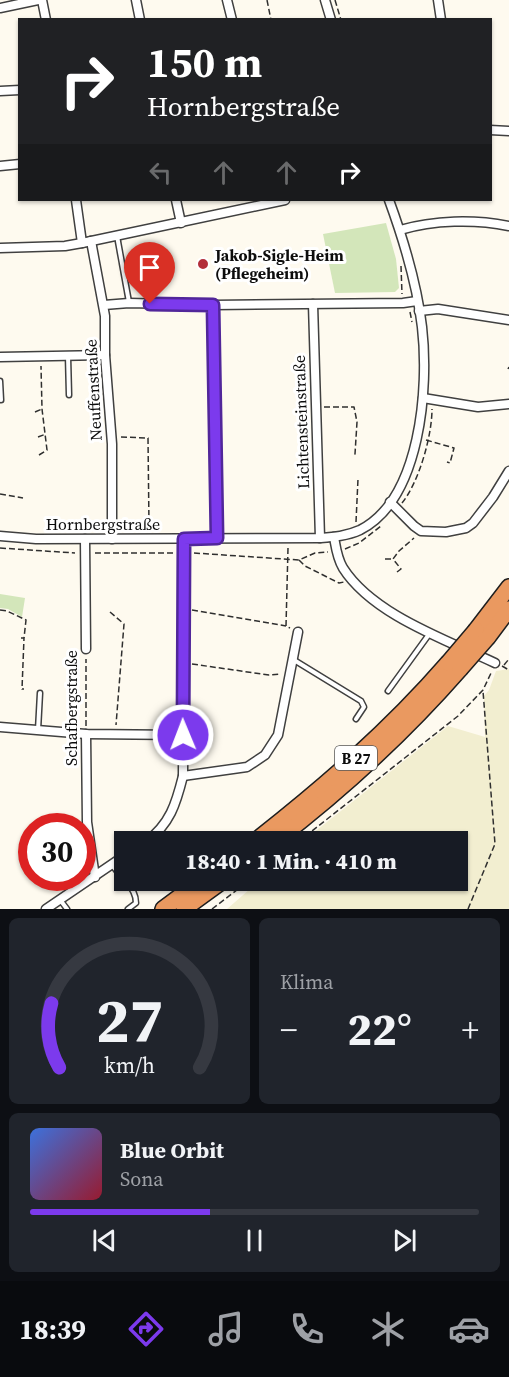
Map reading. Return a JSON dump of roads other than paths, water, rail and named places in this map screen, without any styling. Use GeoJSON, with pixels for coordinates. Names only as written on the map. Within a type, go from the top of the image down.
{"type":"FeatureCollection","features":[{"type":"Feature","properties":{"kind":"highway","name":"B 27"},"geometry":{"type":"LineString","coordinates":[[482,634],[509,587]]}},
{"type":"Feature","properties":{"kind":"highway","name":"B 27"},"geometry":{"type":"LineString","coordinates":[[287,831],[370,762],[405,728],[454,666],[482,634],[509,609]]}},
{"type":"Feature","properties":{"kind":"highway","name":"B 27"},"geometry":{"type":"LineString","coordinates":[[267,831],[355,759],[454,666]]}},
{"type":"Feature","properties":{"kind":"highway"},"geometry":{"type":"LineString","coordinates":[[163,909],[187,891]]}},
{"type":"Feature","properties":{"kind":"highway"},"geometry":{"type":"LineString","coordinates":[[184,909],[209,891]]}},
{"type":"Feature","properties":{"kind":"street"},"geometry":{"type":"LineString","coordinates":[[0,8],[40,0],[45,18]]}},
{"type":"Feature","properties":{"kind":"street"},"geometry":{"type":"LineString","coordinates":[[136,0],[140,18]]}},
{"type":"Feature","properties":{"kind":"street"},"geometry":{"type":"LineString","coordinates":[[227,0],[232,18]]}},
{"type":"Feature","properties":{"kind":"street"},"geometry":{"type":"LineString","coordinates":[[325,0],[330,18]]}},
{"type":"Feature","properties":{"kind":"street"},"geometry":{"type":"LineString","coordinates":[[438,0],[441,18]]}},
{"type":"Feature","properties":{"kind":"street"},"geometry":{"type":"LineString","coordinates":[[0,92],[18,90]]}},
{"type":"Feature","properties":{"kind":"street"},"geometry":{"type":"LineString","coordinates":[[492,130],[509,131]]}},
{"type":"Feature","properties":{"kind":"street"},"geometry":{"type":"LineString","coordinates":[[0,166],[18,164]]}},
{"type":"Feature","properties":{"kind":"street","name":"Neuffenstraße"},"geometry":{"type":"LineString","coordinates":[[76,201],[104,305],[111,437],[112,539]]}},
{"type":"Feature","properties":{"kind":"street"},"geometry":{"type":"LineString","coordinates":[[176,201],[181,223]]}},
{"type":"Feature","properties":{"kind":"street"},"geometry":{"type":"LineString","coordinates":[[0,248],[65,246],[181,223],[275,201]]}},
{"type":"Feature","properties":{"kind":"street"},"geometry":{"type":"LineString","coordinates":[[389,201],[400,230],[420,311],[428,398],[411,459],[402,483],[390,502],[421,531],[446,532],[466,528],[473,523],[493,497],[509,471]]}},
{"type":"Feature","properties":{"kind":"street"},"geometry":{"type":"LineString","coordinates":[[400,230],[419,224],[436,223],[491,223],[509,226]]}},
{"type":"Feature","properties":{"kind":"street"},"geometry":{"type":"LineString","coordinates":[[104,305],[129,303],[213,305],[406,303],[417,301]]}},
{"type":"Feature","properties":{"kind":"street","name":"Lichtensteinstraße"},"geometry":{"type":"LineString","coordinates":[[313,304],[320,538]]}},
{"type":"Feature","properties":{"kind":"street"},"geometry":{"type":"LineString","coordinates":[[213,305],[217,538]]}},
{"type":"Feature","properties":{"kind":"street"},"geometry":{"type":"LineString","coordinates":[[420,311],[438,309],[509,320]]}},
{"type":"Feature","properties":{"kind":"street"},"geometry":{"type":"LineString","coordinates":[[0,357],[105,355]]}},
{"type":"Feature","properties":{"kind":"street"},"geometry":{"type":"LineString","coordinates":[[428,398],[478,407],[509,405]]}},
{"type":"Feature","properties":{"kind":"street","name":"Hornbergstraße"},"geometry":{"type":"LineString","coordinates":[[0,536],[36,539],[334,537],[357,532],[379,516],[390,502]]}},
{"type":"Feature","properties":{"kind":"street"},"geometry":{"type":"LineString","coordinates":[[334,537],[336,551],[354,582],[389,610],[495,663]]}},
{"type":"Feature","properties":{"kind":"street","name":"Schafbergstraße"},"geometry":{"type":"LineString","coordinates":[[85,539],[86,649]]}},
{"type":"Feature","properties":{"kind":"street"},"geometry":{"type":"LineString","coordinates":[[157,831],[175,808],[183,776],[184,539]]}},
{"type":"Feature","properties":{"kind":"street"},"geometry":{"type":"LineString","coordinates":[[183,776],[248,767],[265,754],[278,735],[298,632]]}},
{"type":"Feature","properties":{"kind":"street"},"geometry":{"type":"LineString","coordinates":[[0,727],[86,734],[183,735]]}},
{"type":"Feature","properties":{"kind":"street","name":"Schafbergstraße"},"geometry":{"type":"LineString","coordinates":[[86,734],[87,813]]}},
{"type":"Feature","properties":{"kind":"street"},"geometry":{"type":"LineString","coordinates":[[96,876],[112,865]]}},
{"type":"Feature","properties":{"kind":"street"},"geometry":{"type":"LineString","coordinates":[[46,909],[75,891]]}},
{"type":"Feature","properties":{"kind":"lane"},"geometry":{"type":"LineString","coordinates":[[117,236],[129,303]]}},
{"type":"Feature","properties":{"kind":"lane"},"geometry":{"type":"LineString","coordinates":[[68,356],[69,395]]}},
{"type":"Feature","properties":{"kind":"lane"},"geometry":{"type":"LineString","coordinates":[[0,381],[1,400]]}},
{"type":"Feature","properties":{"kind":"lane"},"geometry":{"type":"LineString","coordinates":[[388,691],[431,632]]}},
{"type":"Feature","properties":{"kind":"lane"},"geometry":{"type":"LineString","coordinates":[[293,660],[361,701],[364,707],[356,719]]}},
{"type":"Feature","properties":{"kind":"lane"},"geometry":{"type":"LineString","coordinates":[[38,730],[40,693]]}},
{"type":"Feature","properties":{"kind":"lane"},"geometry":{"type":"LineString","coordinates":[[128,909],[136,903],[132,891]]}},
{"type":"Feature","properties":{"kind":"lane"},"geometry":{"type":"LineString","coordinates":[[61,901],[67,909]]}},
{"type":"Feature","properties":{"kind":"place","name":"Jakob-Sigle-Heim (Pflegeheim)"},"geometry":{"type":"Point","coordinates":[203,264]}}]}
